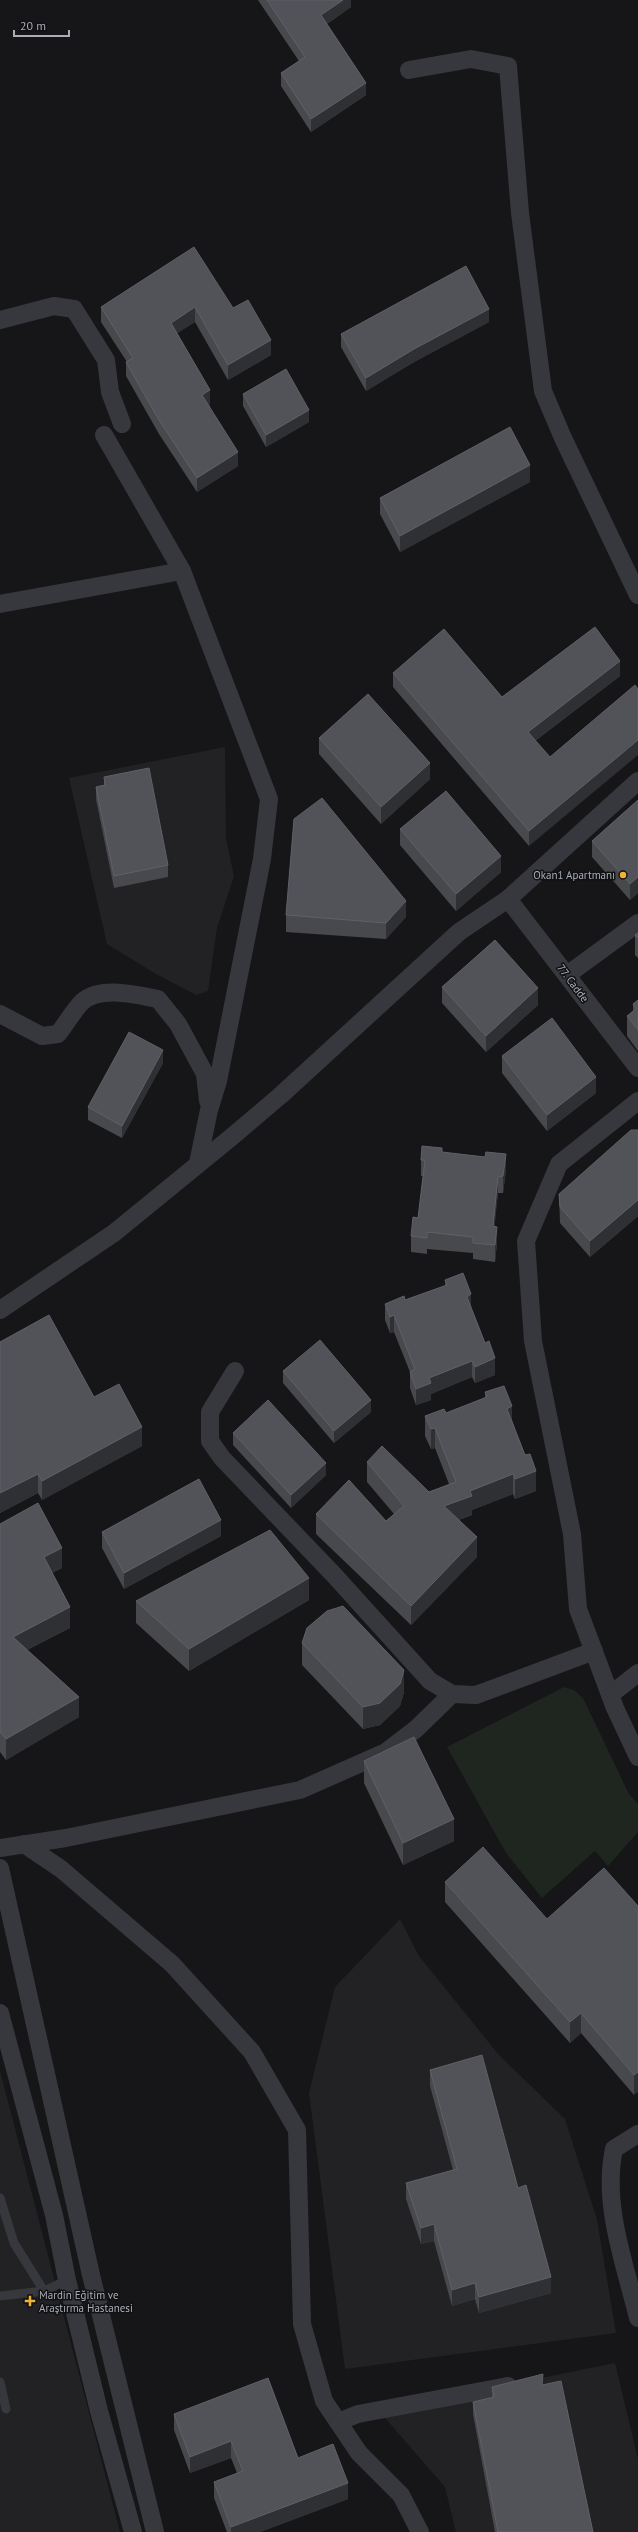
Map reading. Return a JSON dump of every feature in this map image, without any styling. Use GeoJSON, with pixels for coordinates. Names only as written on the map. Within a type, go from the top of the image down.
{"type":"FeatureCollection","features":[{"type":"Feature","properties":{"kind":"street"},"geometry":{"type":"LineString","coordinates":[[409,70],[471,59],[508,66],[520,213],[543,391],[562,438],[638,595]]}},
{"type":"Feature","properties":{"kind":"street"},"geometry":{"type":"LineString","coordinates":[[0,320],[54,306],[74,309],[106,360],[110,392],[122,424]]}},
{"type":"Feature","properties":{"kind":"street"},"geometry":{"type":"LineString","coordinates":[[104,434],[182,571],[269,799],[262,859],[218,1081],[209,1110],[198,1164]]}},
{"type":"Feature","properties":{"kind":"street"},"geometry":{"type":"LineString","coordinates":[[0,604],[182,571]]}},
{"type":"Feature","properties":{"kind":"street"},"geometry":{"type":"LineString","coordinates":[[0,1310],[114,1233],[198,1164],[281,1095],[459,932],[508,899],[638,781]]}},
{"type":"Feature","properties":{"kind":"street","name":"77. Cadde"},"geometry":{"type":"LineString","coordinates":[[508,899],[638,1068]]}},
{"type":"Feature","properties":{"kind":"street"},"geometry":{"type":"LineString","coordinates":[[566,975],[638,923]]}},
{"type":"Feature","properties":{"kind":"street"},"geometry":{"type":"LineString","coordinates":[[0,1014],[42,1036],[58,1034],[83,1001],[102,994],[131,994],[158,999],[178,1024],[205,1074],[209,1110]]}},
{"type":"Feature","properties":{"kind":"street"},"geometry":{"type":"LineString","coordinates":[[637,1104],[559,1164],[526,1241],[533,1341],[572,1534],[578,1609],[610,1695],[638,1757]]}},
{"type":"Feature","properties":{"kind":"street"},"geometry":{"type":"LineString","coordinates":[[235,1371],[210,1412],[210,1441],[222,1458],[334,1575],[430,1681],[452,1694],[476,1695],[594,1651]]}},
{"type":"Feature","properties":{"kind":"street"},"geometry":{"type":"LineString","coordinates":[[610,1695],[638,1673]]}},
{"type":"Feature","properties":{"kind":"street"},"geometry":{"type":"LineString","coordinates":[[0,1848],[66,1838],[300,1790],[386,1752],[416,1729],[452,1694]]}},
{"type":"Feature","properties":{"kind":"street"},"geometry":{"type":"LineString","coordinates":[[24,1844],[61,1868],[172,1964],[252,2052],[297,2130],[302,2324],[324,2401],[359,2454],[401,2495],[420,2532]]}},
{"type":"Feature","properties":{"kind":"street"},"geometry":{"type":"LineString","coordinates":[[0,1868],[91,2275],[155,2532]]}},
{"type":"Feature","properties":{"kind":"street"},"geometry":{"type":"LineString","coordinates":[[0,2013],[54,2215],[67,2280],[133,2532]]}},
{"type":"Feature","properties":{"kind":"street"},"geometry":{"type":"LineString","coordinates":[[638,2134],[614,2149],[609,2170],[614,2219],[638,2318]]}},
{"type":"Feature","properties":{"kind":"street"},"geometry":{"type":"LineString","coordinates":[[67,2280],[91,2275]]}},
{"type":"Feature","properties":{"kind":"street"},"geometry":{"type":"LineString","coordinates":[[338,2422],[358,2414],[508,2386]]}},
{"type":"Feature","properties":{"kind":"lane"},"geometry":{"type":"LineString","coordinates":[[0,2198],[14,2243],[44,2290]]}},
{"type":"Feature","properties":{"kind":"lane"},"geometry":{"type":"LineString","coordinates":[[0,2296],[44,2290],[67,2280]]}},
{"type":"Feature","properties":{"kind":"lane"},"geometry":{"type":"LineString","coordinates":[[0,2382],[6,2409]]}},
{"type":"Feature","properties":{"kind":"shaded area"},"geometry":{"type":"Polygon","coordinates":[[[225,747],[226,839],[234,876],[217,928],[208,991],[196,995],[156,974],[107,944],[69,778],[225,747]]]}},
{"type":"Feature","properties":{"kind":"shaded area"},"geometry":{"type":"Polygon","coordinates":[[[564,1687],[574,1690],[583,1698],[629,1794],[638,1804],[638,1832],[608,1866],[595,1851],[542,1898],[506,1853],[447,1747],[564,1687]]]}},
{"type":"Feature","properties":{"kind":"shaded area"},"geometry":{"type":"Polygon","coordinates":[[[400,1919],[419,1956],[499,2055],[565,2119],[597,2220],[616,2333],[345,2369],[309,2093],[335,1987],[400,1919]]]}},
{"type":"Feature","properties":{"kind":"shaded area","name":"Mardin Eğitim ve Araştırma Hastanesi"},"geometry":{"type":"Polygon","coordinates":[[[0,2071],[120,2532],[0,2532],[0,2071]]]}},
{"type":"Feature","properties":{"kind":"shaded area"},"geometry":{"type":"Polygon","coordinates":[[[615,2363],[638,2459],[638,2532],[456,2532],[445,2487],[379,2411],[615,2363]]]}},
{"type":"Feature","properties":{"kind":"building"},"geometry":{"type":"Polygon","coordinates":[[[267,0],[343,0],[321,15],[366,83],[311,119],[281,73],[305,57],[267,0]]]}},
{"type":"Feature","properties":{"kind":"building"},"geometry":{"type":"Polygon","coordinates":[[[194,247],[233,308],[248,300],[271,340],[228,365],[195,307],[171,323],[210,390],[202,395],[238,452],[197,478],[159,420],[126,362],[133,358],[101,307],[194,247]]]}},
{"type":"Feature","properties":{"kind":"building"},"geometry":{"type":"Polygon","coordinates":[[[466,266],[489,309],[414,349],[366,378],[341,334],[466,266]]]}},
{"type":"Feature","properties":{"kind":"building"},"geometry":{"type":"Polygon","coordinates":[[[286,369],[309,410],[266,435],[243,394],[286,369]]]}},
{"type":"Feature","properties":{"kind":"building"},"geometry":{"type":"Polygon","coordinates":[[[510,427],[530,465],[400,536],[380,498],[510,427]]]}},
{"type":"Feature","properties":{"kind":"building"},"geometry":{"type":"Polygon","coordinates":[[[595,627],[620,661],[528,732],[550,757],[635,685],[638,689],[638,740],[529,831],[393,673],[444,629],[502,697],[595,627]]]}},
{"type":"Feature","properties":{"kind":"building"},"geometry":{"type":"Polygon","coordinates":[[[368,694],[430,763],[381,807],[319,738],[368,694]]]}},
{"type":"Feature","properties":{"kind":"building"},"geometry":{"type":"Polygon","coordinates":[[[149,768],[168,865],[114,876],[96,787],[105,785],[104,777],[149,768]]]}},
{"type":"Feature","properties":{"kind":"building"},"geometry":{"type":"Polygon","coordinates":[[[446,791],[501,856],[456,894],[400,829],[446,791]]]}},
{"type":"Feature","properties":{"kind":"building"},"geometry":{"type":"Polygon","coordinates":[[[322,798],[406,901],[386,923],[286,915],[294,819],[322,798]]]}},
{"type":"Feature","properties":{"kind":"building","name":"Okan1 Apartmanı"},"geometry":{"type":"Polygon","coordinates":[[[638,800],[638,877],[630,884],[592,841],[638,800]]]}},
{"type":"Feature","properties":{"kind":"building"},"geometry":{"type":"Polygon","coordinates":[[[495,940],[538,988],[486,1036],[442,987],[495,940]]]}},
{"type":"Feature","properties":{"kind":"building"},"geometry":{"type":"Polygon","coordinates":[[[638,1000],[638,1030],[627,1016],[636,1009],[633,1004],[638,1000]]]}},
{"type":"Feature","properties":{"kind":"building"},"geometry":{"type":"Polygon","coordinates":[[[552,1018],[596,1077],[547,1115],[502,1056],[552,1018]]]}},
{"type":"Feature","properties":{"kind":"building"},"geometry":{"type":"Polygon","coordinates":[[[129,1032],[163,1050],[122,1126],[88,1107],[129,1032]]]}},
{"type":"Feature","properties":{"kind":"building"},"geometry":{"type":"Polygon","coordinates":[[[631,1130],[638,1130],[638,1200],[590,1241],[560,1207],[559,1194],[631,1130]]]}},
{"type":"Feature","properties":{"kind":"building"},"geometry":{"type":"Polygon","coordinates":[[[422,1146],[442,1148],[442,1152],[485,1157],[486,1152],[506,1154],[503,1176],[498,1177],[493,1226],[497,1227],[495,1245],[473,1243],[473,1237],[427,1232],[427,1238],[411,1236],[413,1217],[418,1218],[425,1160],[421,1160],[422,1146]]]}},
{"type":"Feature","properties":{"kind":"building"},"geometry":{"type":"Polygon","coordinates":[[[463,1273],[471,1294],[467,1297],[485,1343],[489,1341],[495,1358],[475,1367],[472,1361],[429,1378],[431,1383],[416,1389],[410,1372],[415,1369],[394,1315],[390,1317],[385,1304],[404,1296],[405,1300],[447,1285],[445,1280],[463,1273]]]}},
{"type":"Feature","properties":{"kind":"building"},"geometry":{"type":"Polygon","coordinates":[[[49,1315],[94,1397],[119,1384],[142,1427],[42,1481],[38,1474],[0,1493],[0,1342],[49,1315]]]}},
{"type":"Feature","properties":{"kind":"building"},"geometry":{"type":"Polygon","coordinates":[[[320,1340],[371,1400],[334,1431],[283,1371],[320,1340]]]}},
{"type":"Feature","properties":{"kind":"building"},"geometry":{"type":"Polygon","coordinates":[[[504,1386],[512,1406],[507,1409],[525,1455],[530,1454],[536,1471],[515,1479],[513,1474],[470,1491],[472,1496],[444,1506],[477,1537],[411,1606],[316,1514],[349,1480],[386,1521],[404,1506],[367,1462],[382,1446],[429,1492],[456,1482],[435,1428],[431,1429],[425,1416],[444,1409],[446,1413],[487,1397],[485,1392],[504,1386]]]}},
{"type":"Feature","properties":{"kind":"building"},"geometry":{"type":"Polygon","coordinates":[[[268,1400],[326,1463],[291,1495],[233,1433],[268,1400]]]}},
{"type":"Feature","properties":{"kind":"building"},"geometry":{"type":"Polygon","coordinates":[[[199,1479],[221,1520],[124,1573],[102,1532],[199,1479]]]}},
{"type":"Feature","properties":{"kind":"building"},"geometry":{"type":"Polygon","coordinates":[[[38,1503],[62,1548],[44,1557],[70,1607],[13,1637],[79,1697],[6,1739],[0,1732],[0,1524],[38,1503]]]}},
{"type":"Feature","properties":{"kind":"building"},"geometry":{"type":"Polygon","coordinates":[[[270,1530],[309,1578],[189,1649],[136,1601],[270,1530]]]}},
{"type":"Feature","properties":{"kind":"building"},"geometry":{"type":"Polygon","coordinates":[[[343,1606],[404,1670],[400,1684],[380,1703],[363,1707],[302,1643],[307,1628],[327,1611],[343,1606]]]}},
{"type":"Feature","properties":{"kind":"building"},"geometry":{"type":"Polygon","coordinates":[[[414,1737],[454,1819],[403,1843],[364,1761],[414,1737]]]}},
{"type":"Feature","properties":{"kind":"building"},"geometry":{"type":"Polygon","coordinates":[[[483,1847],[547,1919],[604,1868],[638,1906],[638,2072],[634,2075],[581,2013],[570,2022],[445,1882],[483,1847]]]}},
{"type":"Feature","properties":{"kind":"building"},"geometry":{"type":"Polygon","coordinates":[[[482,2055],[518,2188],[526,2185],[551,2277],[479,2297],[475,2283],[452,2290],[434,2224],[421,2228],[406,2183],[457,2169],[430,2070],[482,2055]]]}},
{"type":"Feature","properties":{"kind":"building"},"geometry":{"type":"Polygon","coordinates":[[[543,2374],[542,2385],[561,2381],[593,2532],[498,2532],[473,2402],[494,2397],[492,2387],[543,2374]]]}},
{"type":"Feature","properties":{"kind":"building"},"geometry":{"type":"Polygon","coordinates":[[[268,2378],[298,2458],[333,2444],[348,2483],[231,2527],[214,2482],[243,2471],[231,2441],[190,2457],[174,2414],[268,2378]]]}},
{"type":"Feature","properties":{"kind":"place","name":"Okan1 Apartmanı"},"geometry":{"type":"Point","coordinates":[623,875]}},
{"type":"Feature","properties":{"kind":"place","name":"Mardin Eğitim ve Araştırma Hastanesi"},"geometry":{"type":"Point","coordinates":[30,2301]}}]}
